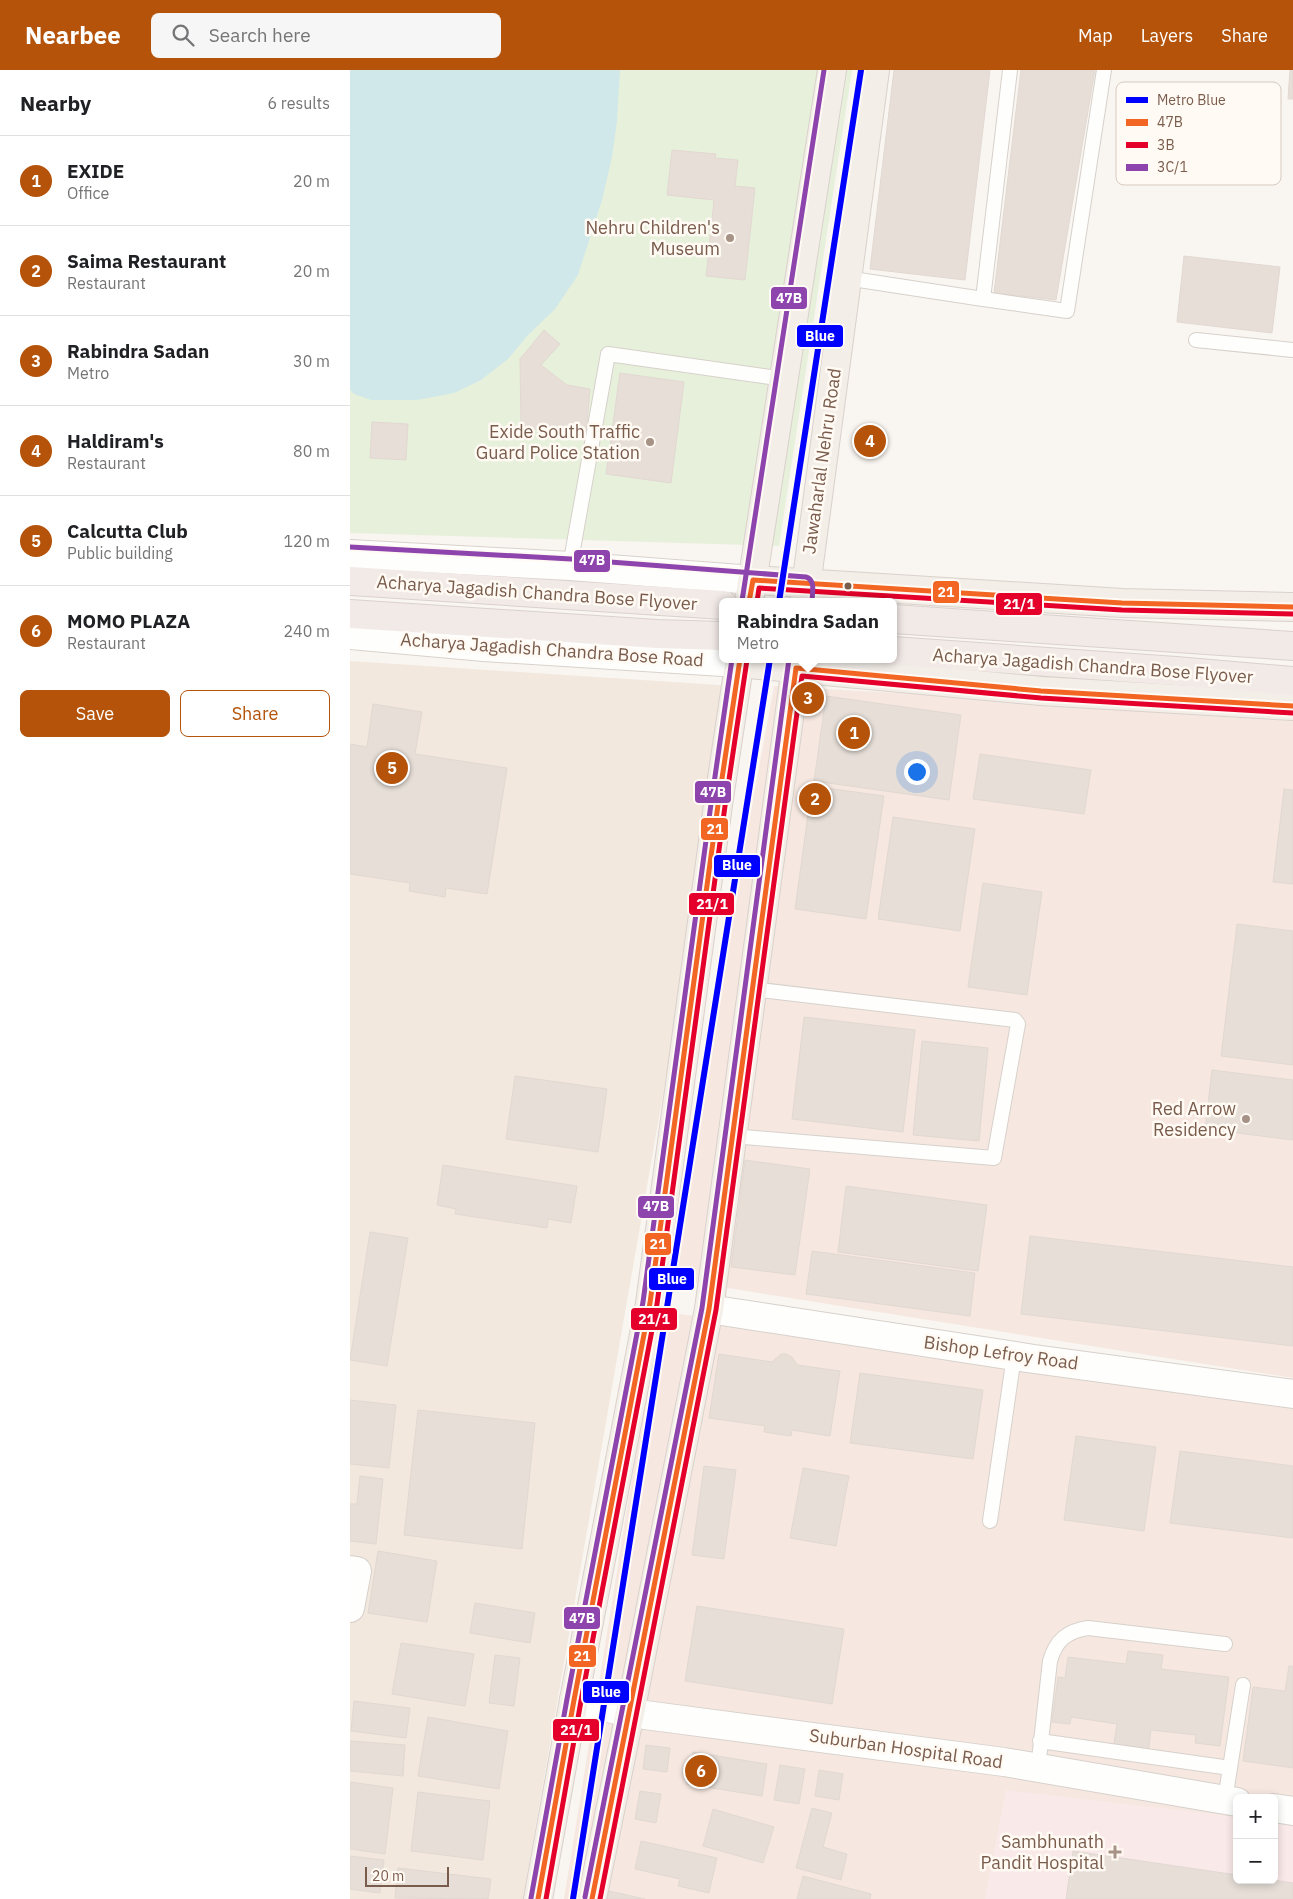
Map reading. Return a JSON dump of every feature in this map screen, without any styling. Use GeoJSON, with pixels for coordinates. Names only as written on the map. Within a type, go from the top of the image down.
{"type":"FeatureCollection","features":[{"type":"Feature","properties":{"kind":"highway","name":"Acharya Jagadish Chandra Bose Flyover"},"geometry":{"type":"LineString","coordinates":[[350,581],[719,605]]}},
{"type":"Feature","properties":{"kind":"highway","name":"Acharya Jagadish Chandra Bose Flyover"},"geometry":{"type":"LineString","coordinates":[[350,614],[618,632],[719,636]]}},
{"type":"Feature","properties":{"kind":"highway","name":"Acharya Jagadish Chandra Bose Flyover"},"geometry":{"type":"LineString","coordinates":[[897,619],[1293,646]]}},
{"type":"Feature","properties":{"kind":"highway","name":"Acharya Jagadish Chandra Bose Flyover"},"geometry":{"type":"LineString","coordinates":[[897,651],[1293,681]]}},
{"type":"Feature","properties":{"kind":"main road"},"geometry":{"type":"LineString","coordinates":[[832,70],[751,591],[1293,607]]}},
{"type":"Feature","properties":{"kind":"main road","name":"Jawaharlal Nehru Road"},"geometry":{"type":"LineString","coordinates":[[804,593],[875,70]]}},
{"type":"Feature","properties":{"kind":"main road"},"geometry":{"type":"LineString","coordinates":[[538,1899],[650,1303],[716,814],[739,663]]}},
{"type":"Feature","properties":{"kind":"main road","name":"Acharya Jagadish Chandra Bose Road"},"geometry":{"type":"LineString","coordinates":[[778,663],[1041,691],[1293,706]]}},
{"type":"Feature","properties":{"kind":"main road"},"geometry":{"type":"LineString","coordinates":[[592,1899],[709,1309],[797,664]]}},
{"type":"Feature","properties":{"kind":"street"},"geometry":{"type":"LineString","coordinates":[[350,554],[570,566],[751,591]]}},
{"type":"Feature","properties":{"kind":"street","name":"Acharya Jagadish Chandra Bose Road"},"geometry":{"type":"LineString","coordinates":[[350,635],[484,647],[719,660]]}},
{"type":"Feature","properties":{"kind":"street","name":"Bishop Lefroy Road"},"geometry":{"type":"LineString","coordinates":[[709,1309],[1014,1356],[1293,1394]]}},
{"type":"Feature","properties":{"kind":"street"},"geometry":{"type":"LineString","coordinates":[[350,1570],[357,1570],[350,1608]]}},
{"type":"Feature","properties":{"kind":"street","name":"Suburban Hospital Road"},"geometry":{"type":"LineString","coordinates":[[574,1700],[630,1713],[1039,1754],[1231,1801]]}},
{"type":"Feature","properties":{"kind":"street"},"geometry":{"type":"LineString","coordinates":[[1278,1809],[1293,1811]]}},
{"type":"Feature","properties":{"kind":"lane"},"geometry":{"type":"LineString","coordinates":[[983,299],[1010,70]]}},
{"type":"Feature","properties":{"kind":"lane"},"geometry":{"type":"LineString","coordinates":[[846,278],[1067,311],[1104,70]]}},
{"type":"Feature","properties":{"kind":"lane"},"geometry":{"type":"LineString","coordinates":[[1196,340],[1293,350]]}},
{"type":"Feature","properties":{"kind":"lane"},"geometry":{"type":"LineString","coordinates":[[570,566],[608,354],[784,379]]}},
{"type":"Feature","properties":{"kind":"lane"},"geometry":{"type":"LineString","coordinates":[[732,1136],[994,1158],[1018,1024],[1015,1020],[752,989]]}},
{"type":"Feature","properties":{"kind":"lane"},"geometry":{"type":"LineString","coordinates":[[990,1521],[1014,1356]]}},
{"type":"Feature","properties":{"kind":"lane"},"geometry":{"type":"LineString","coordinates":[[1225,1644],[1088,1628],[1074,1630],[1057,1644],[1053,1652],[1039,1754],[1230,1768]]}},
{"type":"Feature","properties":{"kind":"lane"},"geometry":{"type":"LineString","coordinates":[[1231,1801],[1230,1768],[1243,1685]]}},
{"type":"Feature","properties":{"kind":"shaded area"},"geometry":{"type":"Polygon","coordinates":[[[350,661],[734,686],[523,1899],[350,1899],[350,661]]]}},
{"type":"Feature","properties":{"kind":"shaded area"},"geometry":{"type":"Polygon","coordinates":[[[774,686],[1293,716],[1293,1378],[665,1278],[774,686]]]}},
{"type":"Feature","properties":{"kind":"shaded area"},"geometry":{"type":"Polygon","coordinates":[[[659,1311],[1293,1403],[1293,1899],[564,1899],[659,1311]]]}},
{"type":"Feature","properties":{"kind":"shaded area","name":"Sambhunath Pandit Hospital"},"geometry":{"type":"Polygon","coordinates":[[[1006,1790],[1233,1817],[1233,1884],[1278,1884],[1278,1822],[1293,1824],[1293,1899],[985,1899],[1006,1790]]]}},
{"type":"Feature","properties":{"kind":"green space"},"geometry":{"type":"Polygon","coordinates":[[[350,70],[852,70],[779,546],[350,533],[350,70]]]}},
{"type":"Feature","properties":{"kind":"water"},"geometry":{"type":"Polygon","coordinates":[[[350,70],[620,70],[617,121],[612,157],[602,200],[578,275],[555,309],[527,336],[508,359],[481,380],[454,393],[417,400],[371,400],[354,394],[350,390],[350,70]]]}},
{"type":"Feature","properties":{"kind":"building"},"geometry":{"type":"Polygon","coordinates":[[[894,70],[990,70],[965,280],[870,269],[894,70]]]}},
{"type":"Feature","properties":{"kind":"building"},"geometry":{"type":"Polygon","coordinates":[[[1021,70],[1095,70],[1056,300],[994,293],[1021,70]]]}},
{"type":"Feature","properties":{"kind":"building"},"geometry":{"type":"Polygon","coordinates":[[[1290,70],[1293,70],[1293,99],[1288,99],[1290,70]]]}},
{"type":"Feature","properties":{"kind":"building","name":"Nehru Children's Museum"},"geometry":{"type":"Polygon","coordinates":[[[672,150],[716,154],[715,158],[738,160],[735,186],[755,188],[745,280],[706,276],[714,200],[667,195],[672,150]]]}},
{"type":"Feature","properties":{"kind":"building"},"geometry":{"type":"Polygon","coordinates":[[[1184,256],[1280,267],[1272,333],[1177,322],[1184,256]]]}},
{"type":"Feature","properties":{"kind":"building"},"geometry":{"type":"Polygon","coordinates":[[[544,330],[560,344],[541,365],[567,385],[590,389],[586,433],[521,428],[520,359],[544,330]]]}},
{"type":"Feature","properties":{"kind":"building"},"geometry":{"type":"Polygon","coordinates":[[[620,373],[684,382],[671,483],[606,474],[620,373]]]}},
{"type":"Feature","properties":{"kind":"building"},"geometry":{"type":"Polygon","coordinates":[[[372,422],[408,424],[406,460],[370,458],[372,422]]]}},
{"type":"Feature","properties":{"kind":"building"},"geometry":{"type":"Polygon","coordinates":[[[826,696],[961,715],[949,800],[814,781],[826,696]]]}},
{"type":"Feature","properties":{"kind":"building"},"geometry":{"type":"Polygon","coordinates":[[[373,704],[422,712],[415,754],[507,768],[487,894],[446,888],[445,897],[409,891],[410,883],[350,874],[350,744],[367,747],[373,704]]]}},
{"type":"Feature","properties":{"kind":"building"},"geometry":{"type":"Polygon","coordinates":[[[980,754],[1091,770],[1084,814],[973,799],[980,754]]]}},
{"type":"Feature","properties":{"kind":"building"},"geometry":{"type":"Polygon","coordinates":[[[812,786],[884,796],[866,919],[795,909],[812,786]]]}},
{"type":"Feature","properties":{"kind":"building"},"geometry":{"type":"Polygon","coordinates":[[[1284,789],[1293,790],[1293,884],[1273,882],[1284,789]]]}},
{"type":"Feature","properties":{"kind":"building"},"geometry":{"type":"Polygon","coordinates":[[[893,817],[975,829],[960,931],[878,919],[893,817]]]}},
{"type":"Feature","properties":{"kind":"building"},"geometry":{"type":"Polygon","coordinates":[[[983,883],[1042,892],[1027,995],[968,987],[983,883]]]}},
{"type":"Feature","properties":{"kind":"building"},"geometry":{"type":"Polygon","coordinates":[[[1237,924],[1293,931],[1293,1065],[1221,1056],[1237,924]]]}},
{"type":"Feature","properties":{"kind":"building"},"geometry":{"type":"Polygon","coordinates":[[[804,1017],[915,1030],[903,1132],[792,1119],[804,1017]]]}},
{"type":"Feature","properties":{"kind":"building"},"geometry":{"type":"Polygon","coordinates":[[[922,1041],[988,1048],[979,1141],[913,1135],[922,1041]]]}},
{"type":"Feature","properties":{"kind":"building"},"geometry":{"type":"Polygon","coordinates":[[[1212,1070],[1293,1080],[1293,1140],[1205,1129],[1212,1070]]]}},
{"type":"Feature","properties":{"kind":"building"},"geometry":{"type":"Polygon","coordinates":[[[515,1076],[607,1089],[598,1152],[506,1139],[515,1076]]]}},
{"type":"Feature","properties":{"kind":"building"},"geometry":{"type":"Polygon","coordinates":[[[745,1160],[810,1169],[795,1275],[731,1267],[745,1160]]]}},
{"type":"Feature","properties":{"kind":"building"},"geometry":{"type":"Polygon","coordinates":[[[443,1165],[577,1186],[571,1223],[548,1219],[547,1228],[455,1214],[456,1209],[437,1205],[443,1165]]]}},
{"type":"Feature","properties":{"kind":"building"},"geometry":{"type":"Polygon","coordinates":[[[846,1186],[987,1205],[978,1271],[838,1252],[846,1186]]]}},
{"type":"Feature","properties":{"kind":"building"},"geometry":{"type":"Polygon","coordinates":[[[370,1232],[408,1238],[387,1366],[350,1360],[370,1232]]]}},
{"type":"Feature","properties":{"kind":"building"},"geometry":{"type":"Polygon","coordinates":[[[1030,1236],[1293,1267],[1293,1346],[1021,1314],[1030,1236]]]}},
{"type":"Feature","properties":{"kind":"building"},"geometry":{"type":"Polygon","coordinates":[[[812,1251],[975,1273],[970,1316],[806,1294],[812,1251]]]}},
{"type":"Feature","properties":{"kind":"building"},"geometry":{"type":"Polygon","coordinates":[[[719,1354],[772,1362],[781,1354],[786,1354],[792,1357],[797,1365],[840,1371],[830,1436],[792,1430],[791,1436],[764,1432],[765,1426],[709,1418],[719,1354]]]}},
{"type":"Feature","properties":{"kind":"building"},"geometry":{"type":"Polygon","coordinates":[[[860,1373],[983,1390],[973,1459],[850,1443],[860,1373]]]}},
{"type":"Feature","properties":{"kind":"building"},"geometry":{"type":"Polygon","coordinates":[[[350,1400],[396,1405],[389,1468],[350,1464],[350,1400]]]}},
{"type":"Feature","properties":{"kind":"building"},"geometry":{"type":"Polygon","coordinates":[[[418,1410],[535,1423],[522,1549],[404,1535],[418,1410]]]}},
{"type":"Feature","properties":{"kind":"building"},"geometry":{"type":"Polygon","coordinates":[[[1076,1436],[1156,1447],[1144,1531],[1064,1520],[1076,1436]]]}},
{"type":"Feature","properties":{"kind":"building"},"geometry":{"type":"Polygon","coordinates":[[[1180,1451],[1293,1466],[1293,1538],[1170,1523],[1180,1451]]]}},
{"type":"Feature","properties":{"kind":"building"},"geometry":{"type":"Polygon","coordinates":[[[704,1466],[736,1470],[724,1559],[692,1555],[704,1466]]]}},
{"type":"Feature","properties":{"kind":"building"},"geometry":{"type":"Polygon","coordinates":[[[803,1468],[849,1476],[836,1546],[790,1538],[803,1468]]]}},
{"type":"Feature","properties":{"kind":"building"},"geometry":{"type":"Polygon","coordinates":[[[360,1476],[383,1479],[376,1544],[350,1541],[350,1504],[357,1504],[360,1476]]]}},
{"type":"Feature","properties":{"kind":"building"},"geometry":{"type":"Polygon","coordinates":[[[378,1551],[437,1561],[427,1622],[368,1613],[378,1551]]]}},
{"type":"Feature","properties":{"kind":"building"},"geometry":{"type":"Polygon","coordinates":[[[475,1603],[535,1613],[530,1643],[470,1633],[475,1603]]]}},
{"type":"Feature","properties":{"kind":"building"},"geometry":{"type":"Polygon","coordinates":[[[697,1606],[844,1629],[832,1704],[685,1681],[697,1606]]]}},
{"type":"Feature","properties":{"kind":"building"},"geometry":{"type":"Polygon","coordinates":[[[401,1643],[474,1654],[465,1706],[392,1694],[401,1643]]]}},
{"type":"Feature","properties":{"kind":"building"},"geometry":{"type":"Polygon","coordinates":[[[1128,1651],[1163,1655],[1161,1669],[1229,1677],[1220,1746],[1195,1743],[1196,1735],[1151,1730],[1148,1754],[1113,1750],[1117,1724],[1071,1717],[1070,1724],[1052,1722],[1058,1677],[1065,1678],[1068,1657],[1126,1664],[1128,1651]]]}},
{"type":"Feature","properties":{"kind":"building"},"geometry":{"type":"Polygon","coordinates":[[[495,1655],[520,1658],[514,1706],[489,1703],[495,1655]]]}},
{"type":"Feature","properties":{"kind":"building"},"geometry":{"type":"Polygon","coordinates":[[[1289,1666],[1293,1666],[1293,1768],[1243,1761],[1253,1687],[1285,1691],[1289,1666]]]}},
{"type":"Feature","properties":{"kind":"building"},"geometry":{"type":"Polygon","coordinates":[[[354,1701],[410,1708],[406,1738],[351,1731],[354,1701]]]}},
{"type":"Feature","properties":{"kind":"building"},"geometry":{"type":"Polygon","coordinates":[[[428,1717],[508,1731],[499,1789],[418,1776],[428,1717]]]}},
{"type":"Feature","properties":{"kind":"building"},"geometry":{"type":"Polygon","coordinates":[[[350,1741],[405,1745],[403,1776],[350,1771],[350,1741]]]}},
{"type":"Feature","properties":{"kind":"building"},"geometry":{"type":"Polygon","coordinates":[[[646,1745],[670,1748],[667,1772],[643,1769],[646,1745]]]}},
{"type":"Feature","properties":{"kind":"building"},"geometry":{"type":"Polygon","coordinates":[[[693,1752],[767,1764],[762,1796],[687,1784],[693,1752]]]}},
{"type":"Feature","properties":{"kind":"building"},"geometry":{"type":"Polygon","coordinates":[[[780,1765],[805,1769],[799,1804],[774,1800],[780,1765]]]}},
{"type":"Feature","properties":{"kind":"building"},"geometry":{"type":"Polygon","coordinates":[[[819,1770],[843,1774],[839,1800],[815,1796],[819,1770]]]}},
{"type":"Feature","properties":{"kind":"building"},"geometry":{"type":"Polygon","coordinates":[[[350,1782],[393,1788],[385,1854],[350,1849],[350,1782]]]}},
{"type":"Feature","properties":{"kind":"building"},"geometry":{"type":"Polygon","coordinates":[[[640,1791],[661,1794],[656,1823],[635,1819],[640,1791]]]}},
{"type":"Feature","properties":{"kind":"building"},"geometry":{"type":"Polygon","coordinates":[[[418,1792],[490,1801],[483,1860],[411,1851],[418,1792]]]}},
{"type":"Feature","properties":{"kind":"building"},"geometry":{"type":"Polygon","coordinates":[[[812,1808],[832,1813],[823,1847],[847,1854],[841,1880],[796,1868],[812,1808]]]}},
{"type":"Feature","properties":{"kind":"building"},"geometry":{"type":"Polygon","coordinates":[[[713,1809],[774,1827],[763,1863],[703,1846],[713,1809]]]}},
{"type":"Feature","properties":{"kind":"building"},"geometry":{"type":"Polygon","coordinates":[[[641,1841],[717,1858],[709,1893],[678,1886],[680,1879],[635,1869],[641,1841]]]}},
{"type":"Feature","properties":{"kind":"building"},"geometry":{"type":"Polygon","coordinates":[[[1073,1851],[1233,1874],[1233,1884],[1278,1884],[1278,1881],[1293,1883],[1293,1899],[1066,1899],[1073,1851]]]}},
{"type":"Feature","properties":{"kind":"building"},"geometry":{"type":"Polygon","coordinates":[[[350,1856],[384,1860],[380,1893],[350,1889],[350,1856]]]}},
{"type":"Feature","properties":{"kind":"building"},"geometry":{"type":"Polygon","coordinates":[[[398,1868],[491,1879],[488,1899],[395,1898],[398,1868]]]}},
{"type":"Feature","properties":{"kind":"building"},"geometry":{"type":"Polygon","coordinates":[[[803,1876],[871,1894],[870,1899],[797,1899],[803,1876]]]}},
{"type":"Feature","properties":{"kind":"building"},"geometry":{"type":"Polygon","coordinates":[[[609,1891],[645,1899],[607,1899],[609,1891]]]}},
{"type":"Feature","properties":{"kind":"metro line","name":"Blue"},"geometry":{"type":"LineString","coordinates":[[780,598],[861,70]]}},
{"type":"Feature","properties":{"kind":"metro line","name":"Blue"},"geometry":{"type":"LineString","coordinates":[[573,1899],[769,663]]}},
{"type":"Feature","properties":{"kind":"transit line","name":"47B"},"geometry":{"type":"LineString","coordinates":[[742,598],[824,70]]}},
{"type":"Feature","properties":{"kind":"transit line","name":"47B"},"geometry":{"type":"LineString","coordinates":[[350,547],[571,559],[806,577],[812,584],[812,598]]}},
{"type":"Feature","properties":{"kind":"transit line","name":"21"},"geometry":{"type":"LineString","coordinates":[[750,598],[753,580],[1122,603],[1293,607]]}},
{"type":"Feature","properties":{"kind":"transit line","name":"21/1"},"geometry":{"type":"LineString","coordinates":[[758,598],[759,588],[1122,610],[1293,614]]}},
{"type":"Feature","properties":{"kind":"transit line","name":"47B"},"geometry":{"type":"LineString","coordinates":[[531,1898],[643,1302],[731,663]]}},
{"type":"Feature","properties":{"kind":"transit line","name":"21"},"geometry":{"type":"LineString","coordinates":[[538,1899],[650,1303],[718,805],[739,663]]}},
{"type":"Feature","properties":{"kind":"transit line","name":"21/1"},"geometry":{"type":"LineString","coordinates":[[546,1899],[581,1701],[657,1304],[725,806],[747,663]]}},
{"type":"Feature","properties":{"kind":"transit line","name":"47B"},"geometry":{"type":"LineString","coordinates":[[585,1897],[702,1308],[788,663]]}},
{"type":"Feature","properties":{"kind":"transit line","name":"21"},"geometry":{"type":"LineString","coordinates":[[592,1899],[709,1309],[796,668],[1041,691],[1293,706]]}},
{"type":"Feature","properties":{"kind":"transit line","name":"21/1"},"geometry":{"type":"LineString","coordinates":[[600,1899],[716,1310],[802,676],[1041,698],[1293,713]]}},
{"type":"Feature","properties":{"kind":"place","name":"Nehru Children's Museum"},"geometry":{"type":"Point","coordinates":[730,238]}},
{"type":"Feature","properties":{"kind":"place","name":"Haldiram's"},"geometry":{"type":"Point","coordinates":[870,441]}},
{"type":"Feature","properties":{"kind":"place","name":"Exide South Traffic Guard Police Station"},"geometry":{"type":"Point","coordinates":[650,442]}},
{"type":"Feature","properties":{"kind":"place","name":"Rabindra Sadan"},"geometry":{"type":"Point","coordinates":[808,698]}},
{"type":"Feature","properties":{"kind":"place","name":"EXIDE"},"geometry":{"type":"Point","coordinates":[854,733]}},
{"type":"Feature","properties":{"kind":"place","name":"Calcutta Club"},"geometry":{"type":"Point","coordinates":[392,768]}},
{"type":"Feature","properties":{"kind":"place","name":"Saima Restaurant"},"geometry":{"type":"Point","coordinates":[815,799]}},
{"type":"Feature","properties":{"kind":"place","name":"Red Arrow Residency"},"geometry":{"type":"Point","coordinates":[1246,1119]}},
{"type":"Feature","properties":{"kind":"place","name":"MOMO PLAZA"},"geometry":{"type":"Point","coordinates":[701,1771]}},
{"type":"Feature","properties":{"kind":"place","name":"Sambhunath Pandit Hospital"},"geometry":{"type":"Point","coordinates":[1115,1852]}}]}
